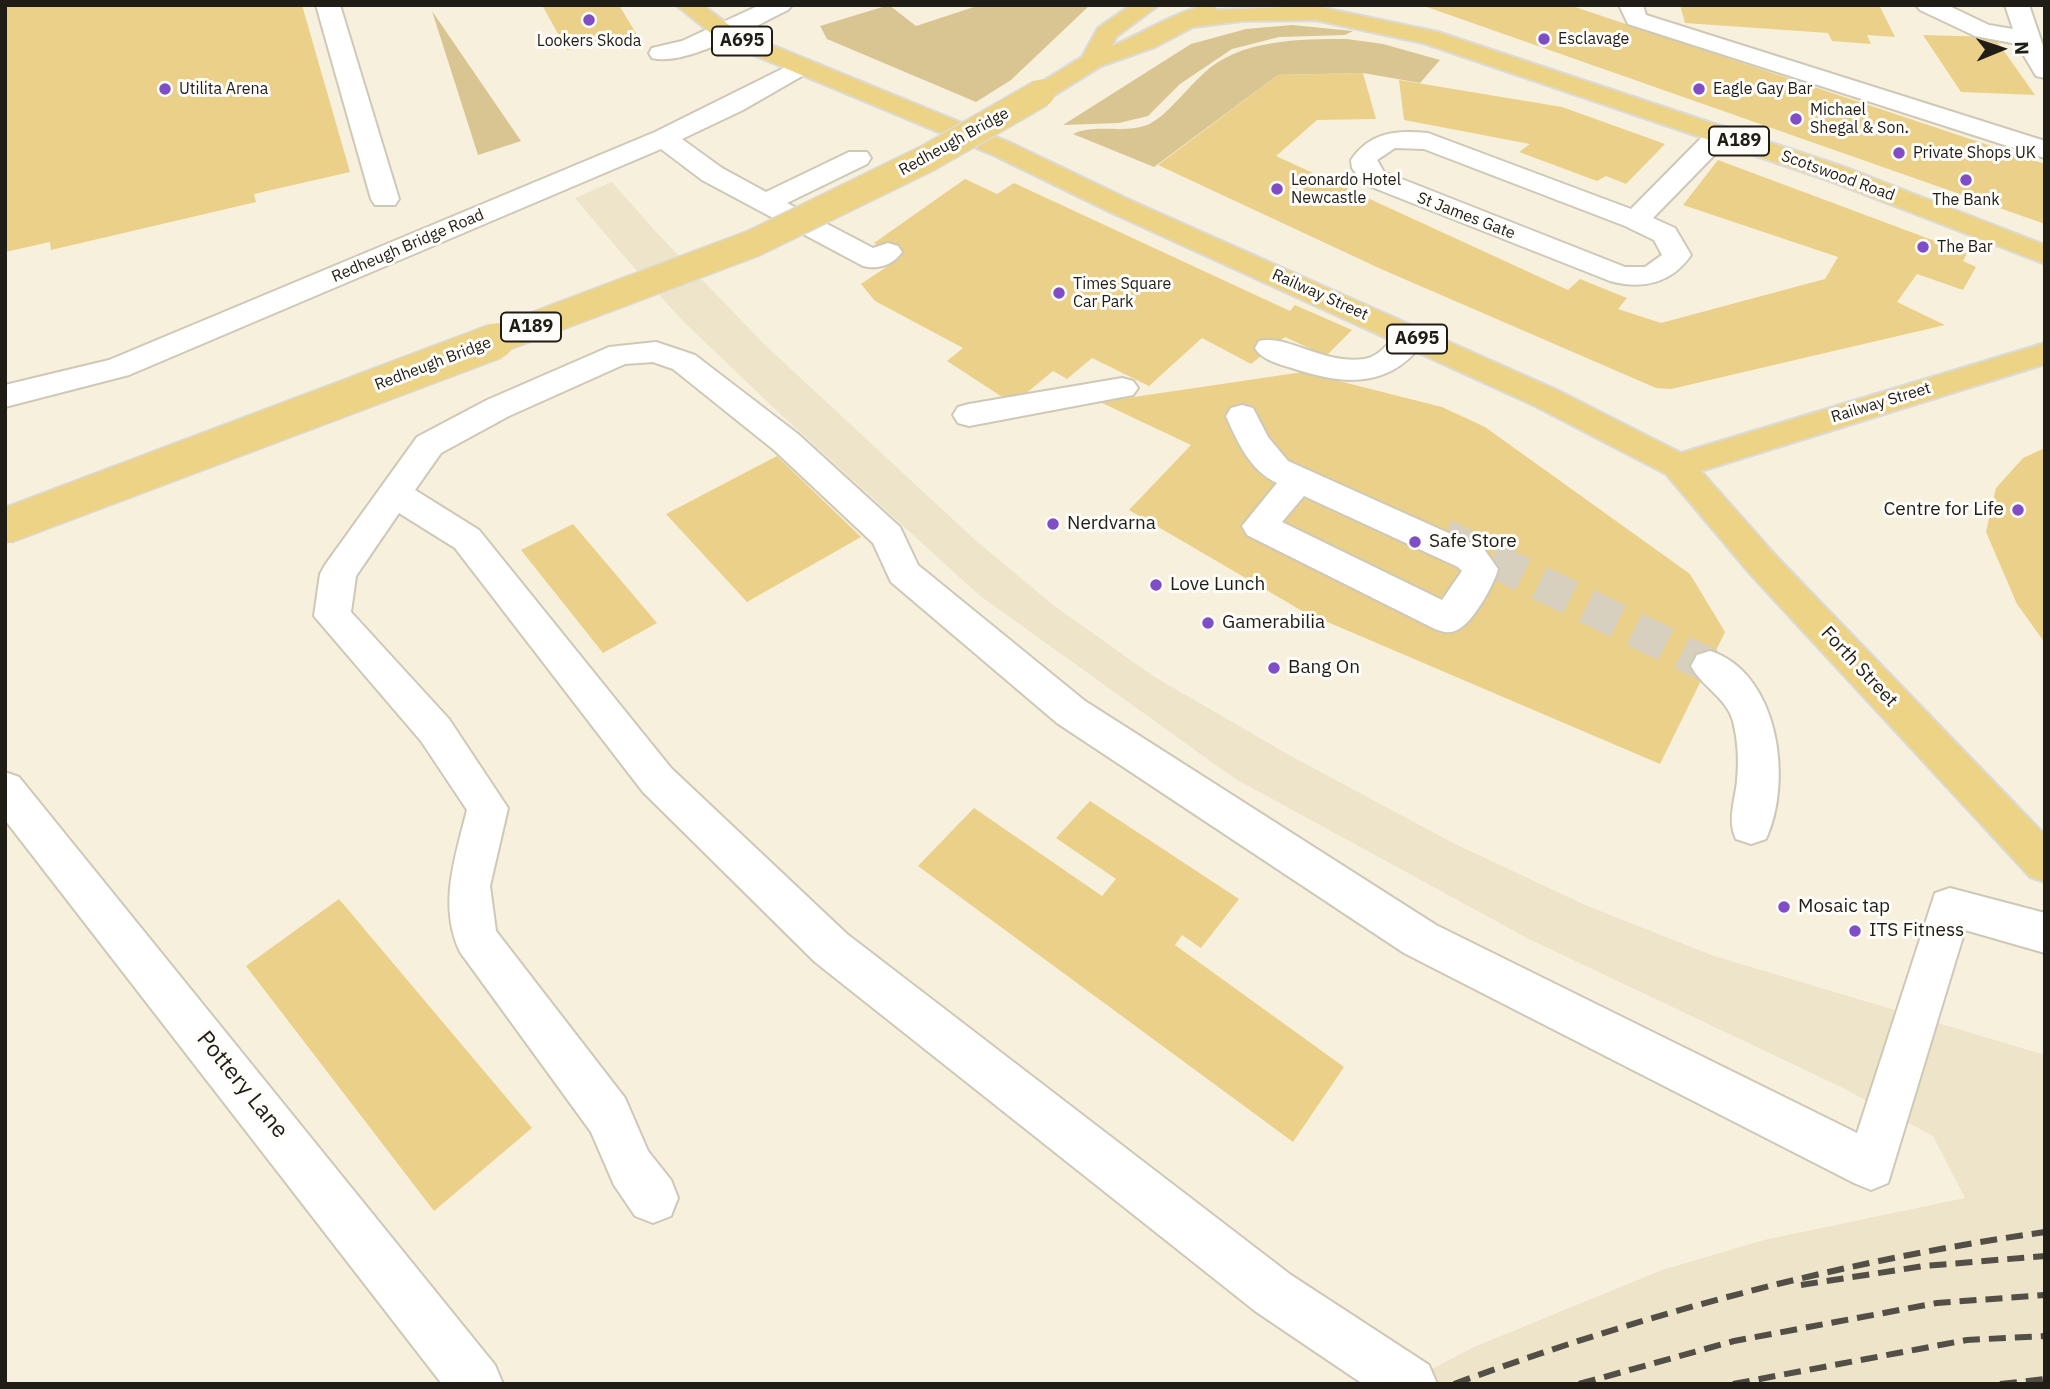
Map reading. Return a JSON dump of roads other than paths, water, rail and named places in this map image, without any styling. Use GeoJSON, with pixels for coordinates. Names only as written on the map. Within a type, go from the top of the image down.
{"type":"FeatureCollection","features":[{"type":"Feature","properties":{"kind":"main road","name":"Railway Street"},"geometry":{"type":"LineString","coordinates":[[688,5],[721,30],[800,67],[945,124],[1599,424],[1678,466],[2045,353]]}},
{"type":"Feature","properties":{"kind":"main road"},"geometry":{"type":"LineString","coordinates":[[1092,61],[1105,33],[1112,5]]}},
{"type":"Feature","properties":{"kind":"main road"},"geometry":{"type":"LineString","coordinates":[[1105,33],[1147,5]]}},
{"type":"Feature","properties":{"kind":"main road","name":"A189"},"geometry":{"type":"LineString","coordinates":[[1092,61],[1146,42],[1182,21],[1218,5]]}},
{"type":"Feature","properties":{"kind":"main road","name":"Scotswood Road"},"geometry":{"type":"LineString","coordinates":[[1370,5],[1429,37]]}},
{"type":"Feature","properties":{"kind":"main road","name":"Scotswood Road"},"geometry":{"type":"LineString","coordinates":[[1182,21],[1242,14],[1300,12],[1340,17],[1429,37],[1837,174],[2045,255]]}},
{"type":"Feature","properties":{"kind":"main road","name":"Redheugh Bridge"},"geometry":{"type":"LineString","coordinates":[[5,526],[754,243],[928,158],[1092,61]]}},
{"type":"Feature","properties":{"kind":"main road","name":"Forth Street"},"geometry":{"type":"LineString","coordinates":[[1678,466],[1764,566],[2045,864]]}},
{"type":"Feature","properties":{"kind":"street"},"geometry":{"type":"LineString","coordinates":[[328,5],[385,199]]}},
{"type":"Feature","properties":{"kind":"street"},"geometry":{"type":"LineString","coordinates":[[661,53],[690,46],[779,5]]}},
{"type":"Feature","properties":{"kind":"street"},"geometry":{"type":"LineString","coordinates":[[1631,5],[1636,19],[2045,150]]}},
{"type":"Feature","properties":{"kind":"street"},"geometry":{"type":"LineString","coordinates":[[1928,5],[1976,29],[2027,39]]}},
{"type":"Feature","properties":{"kind":"street"},"geometry":{"type":"LineString","coordinates":[[2018,5],[2027,39],[2045,71]]}},
{"type":"Feature","properties":{"kind":"street","name":"Redheugh Bridge Road"},"geometry":{"type":"LineString","coordinates":[[5,396],[118,368],[651,144],[734,105],[800,67]]}},
{"type":"Feature","properties":{"kind":"street"},"geometry":{"type":"LineString","coordinates":[[1635,220],[1720,134]]}},
{"type":"Feature","properties":{"kind":"street","name":"St James Gate"},"geometry":{"type":"LineString","coordinates":[[1391,140],[1428,141],[1635,220],[1665,234],[1673,244],[1677,255],[1667,270],[1646,275],[1619,275],[1374,178],[1365,168],[1364,160],[1376,145],[1391,140]]}},
{"type":"Feature","properties":{"kind":"street"},"geometry":{"type":"LineString","coordinates":[[651,144],[767,202],[873,260],[888,252]]}},
{"type":"Feature","properties":{"kind":"street"},"geometry":{"type":"LineString","coordinates":[[767,202],[858,158]]}},
{"type":"Feature","properties":{"kind":"street"},"geometry":{"type":"LineString","coordinates":[[767,202],[870,278]]}},
{"type":"Feature","properties":{"kind":"street"},"geometry":{"type":"LineString","coordinates":[[1270,348],[1297,361],[1347,370],[1374,368],[1393,358],[1412,337]]}},
{"type":"Feature","properties":{"kind":"street"},"geometry":{"type":"LineString","coordinates":[[653,1198],[631,1168],[607,1115],[475,938],[469,886],[488,808],[435,730],[332,615],[338,574],[429,445],[554,382],[620,354],[656,352],[684,362],[786,442],[888,536],[904,573],[1071,712],[1420,939],[1871,1166],[1950,907],[2045,933]]}},
{"type":"Feature","properties":{"kind":"street"},"geometry":{"type":"LineString","coordinates":[[969,415],[1122,388]]}},
{"type":"Feature","properties":{"kind":"street"},"geometry":{"type":"LineString","coordinates":[[1242,416],[1254,442],[1276,468],[1471,558],[1479,569],[1477,582],[1448,619],[1259,526],[1290,490]]}},
{"type":"Feature","properties":{"kind":"street"},"geometry":{"type":"LineString","coordinates":[[395,495],[467,539],[657,780],[831,948],[1273,1293],[1410,1384]]}},
{"type":"Feature","properties":{"kind":"street"},"geometry":{"type":"LineString","coordinates":[[1710,666],[1728,678],[1748,703],[1756,730],[1758,780],[1751,826]]}},
{"type":"Feature","properties":{"kind":"street","name":"Pottery Lane"},"geometry":{"type":"LineString","coordinates":[[5,789],[476,1384]]}},
{"type":"Feature","properties":{"kind":"tunnel"},"geometry":{"type":"LineString","coordinates":[[1444,536],[1710,666]]}},
{"type":"Feature","properties":{"kind":"railway"},"geometry":{"type":"LineString","coordinates":[[1454,1384],[1599,1334],[1745,1292],[1894,1258],[2045,1232]]}},
{"type":"Feature","properties":{"kind":"railway"},"geometry":{"type":"LineString","coordinates":[[1801,1285],[1924,1266],[2045,1256]]}},
{"type":"Feature","properties":{"kind":"railway"},"geometry":{"type":"LineString","coordinates":[[1579,1384],[1734,1341],[1937,1303],[2045,1295]]}},
{"type":"Feature","properties":{"kind":"railway"},"geometry":{"type":"LineString","coordinates":[[1733,1384],[1967,1340],[2045,1336]]}},
{"type":"Feature","properties":{"kind":"railway"},"geometry":{"type":"LineString","coordinates":[[2000,1384],[2045,1379]]}},
{"type":"Feature","properties":{"kind":"place","name":"Lookers Skoda"},"geometry":{"type":"Point","coordinates":[589,20]}},
{"type":"Feature","properties":{"kind":"place","name":"Esclavage"},"geometry":{"type":"Point","coordinates":[1544,39]}},
{"type":"Feature","properties":{"kind":"place","name":"Utilita Arena"},"geometry":{"type":"Point","coordinates":[165,89]}},
{"type":"Feature","properties":{"kind":"place","name":"Eagle Gay Bar"},"geometry":{"type":"Point","coordinates":[1699,89]}},
{"type":"Feature","properties":{"kind":"place","name":"Michael Shegal & Son."},"geometry":{"type":"Point","coordinates":[1796,119]}},
{"type":"Feature","properties":{"kind":"place","name":"Private Shops UK"},"geometry":{"type":"Point","coordinates":[1899,153]}},
{"type":"Feature","properties":{"kind":"place","name":"The Bank"},"geometry":{"type":"Point","coordinates":[1966,180]}},
{"type":"Feature","properties":{"kind":"place","name":"Leonardo Hotel Newcastle"},"geometry":{"type":"Point","coordinates":[1277,189]}},
{"type":"Feature","properties":{"kind":"place","name":"The Bar"},"geometry":{"type":"Point","coordinates":[1923,247]}},
{"type":"Feature","properties":{"kind":"place","name":"Times Square Car Park"},"geometry":{"type":"Point","coordinates":[1059,293]}},
{"type":"Feature","properties":{"kind":"place","name":"Centre for Life"},"geometry":{"type":"Point","coordinates":[2018,510]}},
{"type":"Feature","properties":{"kind":"place","name":"Nerdvarna"},"geometry":{"type":"Point","coordinates":[1053,524]}},
{"type":"Feature","properties":{"kind":"place","name":"Safe Store"},"geometry":{"type":"Point","coordinates":[1415,542]}},
{"type":"Feature","properties":{"kind":"place","name":"Love Lunch"},"geometry":{"type":"Point","coordinates":[1156,585]}},
{"type":"Feature","properties":{"kind":"place","name":"Gamerabilia"},"geometry":{"type":"Point","coordinates":[1208,623]}},
{"type":"Feature","properties":{"kind":"place","name":"Bang On"},"geometry":{"type":"Point","coordinates":[1274,668]}},
{"type":"Feature","properties":{"kind":"place","name":"Mosaic tap"},"geometry":{"type":"Point","coordinates":[1784,907]}},
{"type":"Feature","properties":{"kind":"place","name":"ITS Fitness"},"geometry":{"type":"Point","coordinates":[1855,931]}}]}
